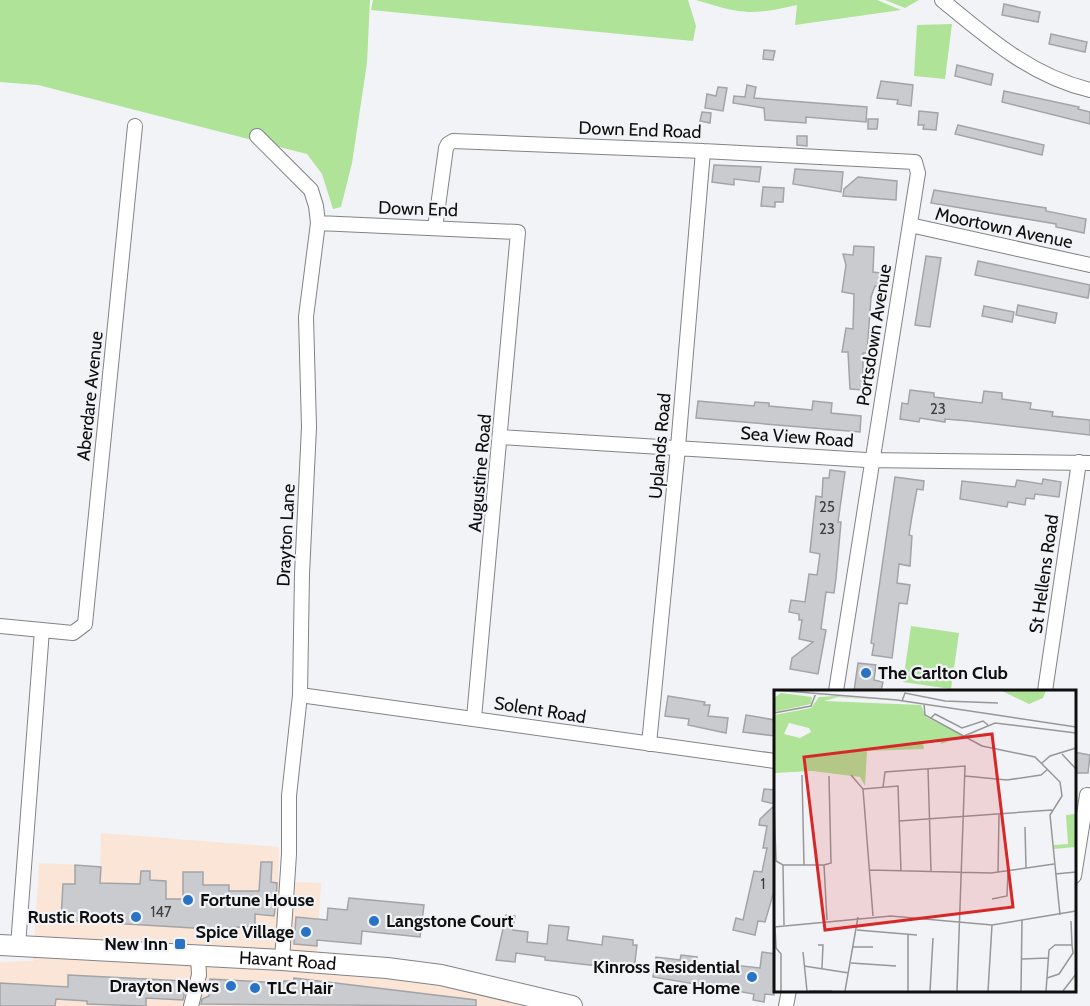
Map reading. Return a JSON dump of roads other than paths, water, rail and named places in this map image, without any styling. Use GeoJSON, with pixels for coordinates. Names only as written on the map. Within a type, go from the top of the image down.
{"type":"FeatureCollection","features":[{"type":"Feature","properties":{"kind":"street"},"geometry":{"type":"LineString","coordinates":[[942,0],[995,44],[1027,65],[1060,82],[1090,90]]}},
{"type":"Feature","properties":{"kind":"street","name":"Aberdare Avenue"},"geometry":{"type":"LineString","coordinates":[[0,626],[74,633],[85,624],[135,126]]}},
{"type":"Feature","properties":{"kind":"street","name":"Drayton Lane"},"geometry":{"type":"LineString","coordinates":[[257,136],[311,190],[318,223],[306,317],[309,427],[302,574],[300,695],[289,796],[289,854],[282,960]]}},
{"type":"Feature","properties":{"kind":"street","name":"Down End Road"},"geometry":{"type":"LineString","coordinates":[[435,228],[446,148],[453,141],[915,162]]}},
{"type":"Feature","properties":{"kind":"street","name":"Uplands Road"},"geometry":{"type":"LineString","coordinates":[[650,744],[703,151]]}},
{"type":"Feature","properties":{"kind":"street","name":"Portsdown Avenue"},"geometry":{"type":"LineString","coordinates":[[836,690],[918,173],[915,162]]}},
{"type":"Feature","properties":{"kind":"street","name":"Down End"},"geometry":{"type":"LineString","coordinates":[[318,223],[518,232]]}},
{"type":"Feature","properties":{"kind":"street","name":"Moortown Avenue"},"geometry":{"type":"LineString","coordinates":[[910,225],[1090,265]]}},
{"type":"Feature","properties":{"kind":"street","name":"Augustine Road"},"geometry":{"type":"LineString","coordinates":[[474,718],[518,232]]}},
{"type":"Feature","properties":{"kind":"street","name":"Sea View Road"},"geometry":{"type":"LineString","coordinates":[[501,436],[872,460],[1084,463]]}},
{"type":"Feature","properties":{"kind":"street","name":"St Hellens Road"},"geometry":{"type":"LineString","coordinates":[[1045,690],[1084,463]]}},
{"type":"Feature","properties":{"kind":"street"},"geometry":{"type":"LineString","coordinates":[[9,945],[42,630]]}},
{"type":"Feature","properties":{"kind":"street","name":"Solent Road"},"geometry":{"type":"LineString","coordinates":[[300,695],[774,761]]}},
{"type":"Feature","properties":{"kind":"street"},"geometry":{"type":"LineString","coordinates":[[1075,868],[1084,795]]}},
{"type":"Feature","properties":{"kind":"street","name":"Havant Road"},"geometry":{"type":"LineString","coordinates":[[9,945],[282,960],[441,975],[572,1006]]}},
{"type":"Feature","properties":{"kind":"street"},"geometry":{"type":"LineString","coordinates":[[191,1006],[199,975],[198,956]]}},
{"type":"Feature","properties":{"kind":"street"},"geometry":{"type":"LineString","coordinates":[[786,1006],[789,991]]}},
{"type":"Feature","properties":{"kind":"place","name":"The Carlton Club"},"geometry":{"type":"Point","coordinates":[866,673]}},
{"type":"Feature","properties":{"kind":"place","name":"Fortune House"},"geometry":{"type":"Point","coordinates":[188,900]}},
{"type":"Feature","properties":{"kind":"place","name":"Rustic Roots"},"geometry":{"type":"Point","coordinates":[136,917]}},
{"type":"Feature","properties":{"kind":"place","name":"Langstone Court"},"geometry":{"type":"Point","coordinates":[374,921]}},
{"type":"Feature","properties":{"kind":"place","name":"Spice Village"},"geometry":{"type":"Point","coordinates":[306,932]}},
{"type":"Feature","properties":{"kind":"place","name":"New Inn"},"geometry":{"type":"Point","coordinates":[180,944]}},
{"type":"Feature","properties":{"kind":"place","name":"Kinross Residential Care Home"},"geometry":{"type":"Point","coordinates":[752,977]}},
{"type":"Feature","properties":{"kind":"place","name":"Drayton News"},"geometry":{"type":"Point","coordinates":[231,986]}},
{"type":"Feature","properties":{"kind":"place","name":"TLC Hair"},"geometry":{"type":"Point","coordinates":[255,988]}}]}
